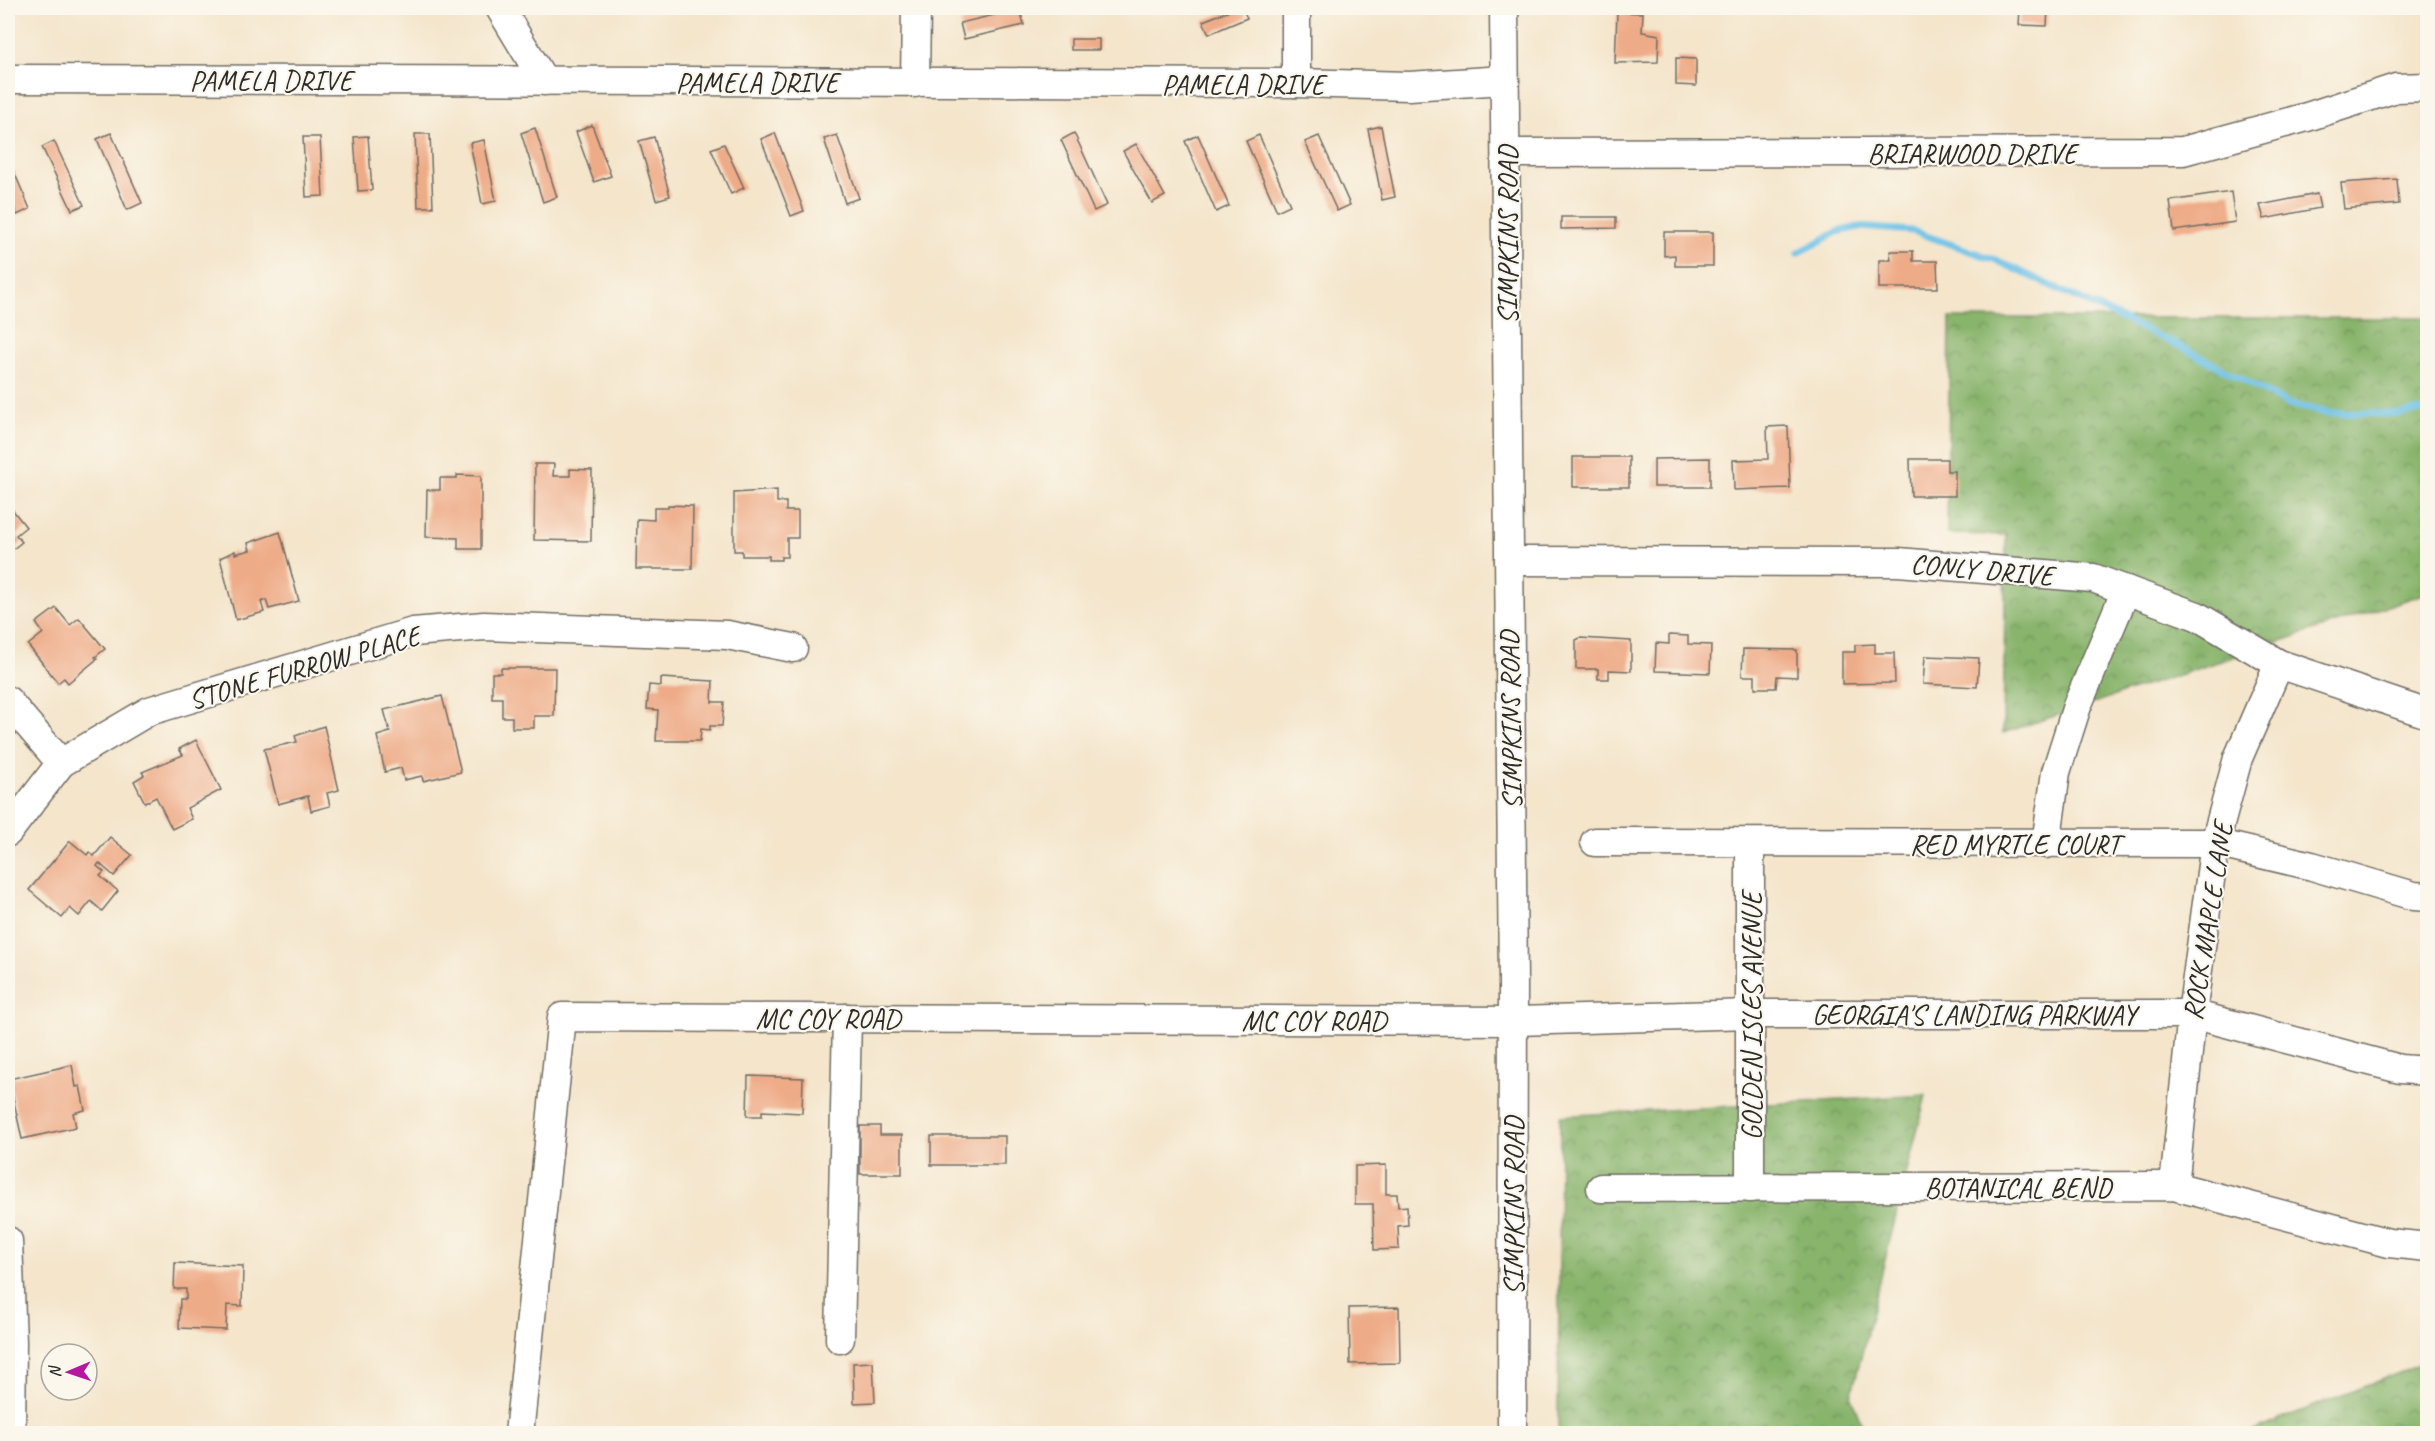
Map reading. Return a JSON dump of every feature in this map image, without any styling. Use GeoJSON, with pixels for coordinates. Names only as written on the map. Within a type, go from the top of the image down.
{"type":"FeatureCollection","features":[{"type":"Feature","properties":{"kind":"street"},"geometry":{"type":"LineString","coordinates":[[500,8],[544,81]]}},
{"type":"Feature","properties":{"kind":"street"},"geometry":{"type":"LineString","coordinates":[[915,83],[916,8]]}},
{"type":"Feature","properties":{"kind":"street"},"geometry":{"type":"LineString","coordinates":[[1296,8],[1296,83]]}},
{"type":"Feature","properties":{"kind":"street","name":"SIMPKINS ROAD"},"geometry":{"type":"LineString","coordinates":[[1504,8],[1513,1021],[1512,1434]]}},
{"type":"Feature","properties":{"kind":"street","name":"PAMELA DRIVE"},"geometry":{"type":"LineString","coordinates":[[8,79],[1296,83],[1409,86],[1505,80]]}},
{"type":"Feature","properties":{"kind":"street","name":"BRIARWOOD DRIVE"},"geometry":{"type":"LineString","coordinates":[[1506,153],[2183,151],[2307,117],[2396,88],[2427,87]]}},
{"type":"Feature","properties":{"kind":"street","name":"CONLY DRIVE"},"geometry":{"type":"LineString","coordinates":[[1509,561],[1898,562],[2093,578],[2197,616],[2279,664],[2427,714]]}},
{"type":"Feature","properties":{"kind":"street"},"geometry":{"type":"LineString","coordinates":[[2046,844],[2059,761],[2077,706],[2126,590]]}},
{"type":"Feature","properties":{"kind":"street","name":"STONE FURROW PLACE"},"geometry":{"type":"LineString","coordinates":[[8,832],[61,763],[149,711],[413,632],[484,626],[727,636],[793,648]]}},
{"type":"Feature","properties":{"kind":"street","name":"ROCK MAPLE LANE"},"geometry":{"type":"LineString","coordinates":[[2174,1186],[2192,1014],[2216,843],[2238,758],[2279,664]]}},
{"type":"Feature","properties":{"kind":"street"},"geometry":{"type":"LineString","coordinates":[[8,701],[61,763]]}},
{"type":"Feature","properties":{"kind":"street","name":"RED MYRTLE COURT"},"geometry":{"type":"LineString","coordinates":[[1595,842],[2216,843],[2312,866],[2414,896],[2427,897]]}},
{"type":"Feature","properties":{"kind":"street","name":"GOLDEN ISLES AVENUE"},"geometry":{"type":"LineString","coordinates":[[1750,844],[1750,1188]]}},
{"type":"Feature","properties":{"kind":"street","name":"GEORGIA'S LANDING PARKWAY"},"geometry":{"type":"LineString","coordinates":[[1513,1021],[1751,1014],[2192,1014],[2400,1069],[2427,1071]]}},
{"type":"Feature","properties":{"kind":"street","name":"MC COY ROAD"},"geometry":{"type":"LineString","coordinates":[[519,1434],[562,1017],[1513,1021]]}},
{"type":"Feature","properties":{"kind":"street"},"geometry":{"type":"LineString","coordinates":[[840,1339],[847,1018]]}},
{"type":"Feature","properties":{"kind":"street","name":"BOTANICAL BEND"},"geometry":{"type":"LineString","coordinates":[[1601,1188],[2174,1186],[2390,1243],[2427,1246]]}},
{"type":"Feature","properties":{"kind":"street"},"geometry":{"type":"LineString","coordinates":[[8,1241],[12,1342],[11,1434]]}},
{"type":"Feature","properties":{"kind":"green space"},"geometry":{"type":"Polygon","coordinates":[[[1950,318],[2427,318],[2427,593],[2003,733],[2006,535],[1947,534],[1950,318]]]}},
{"type":"Feature","properties":{"kind":"green space"},"geometry":{"type":"Polygon","coordinates":[[[1926,1095],[1851,1397],[1865,1433],[1558,1434],[1560,1116],[1926,1095]]]}},
{"type":"Feature","properties":{"kind":"green space"},"geometry":{"type":"Polygon","coordinates":[[[2427,1362],[2427,1433],[2250,1433],[2281,1419],[2427,1362]]]}},
{"type":"Feature","properties":{"kind":"building"},"geometry":{"type":"Polygon","coordinates":[[[1236,8],[1242,8],[1247,18],[1209,34],[1203,21],[1236,8]]]}},
{"type":"Feature","properties":{"kind":"building"},"geometry":{"type":"Polygon","coordinates":[[[2020,8],[2048,8],[2047,26],[2019,25],[2020,8]]]}},
{"type":"Feature","properties":{"kind":"building"},"geometry":{"type":"Polygon","coordinates":[[[1020,9],[1024,25],[964,39],[960,23],[1020,9]]]}},
{"type":"Feature","properties":{"kind":"building"},"geometry":{"type":"Polygon","coordinates":[[[1617,12],[1643,13],[1642,32],[1659,35],[1658,62],[1615,63],[1617,12]]]}},
{"type":"Feature","properties":{"kind":"building"},"geometry":{"type":"Polygon","coordinates":[[[1071,39],[1099,39],[1099,50],[1071,50],[1071,39]]]}},
{"type":"Feature","properties":{"kind":"building"},"geometry":{"type":"Polygon","coordinates":[[[1676,58],[1696,59],[1696,86],[1676,85],[1676,58]]]}},
{"type":"Feature","properties":{"kind":"building"},"geometry":{"type":"Polygon","coordinates":[[[592,125],[611,176],[594,182],[576,132],[592,125]]]}},
{"type":"Feature","properties":{"kind":"building"},"geometry":{"type":"Polygon","coordinates":[[[1381,126],[1395,197],[1382,200],[1368,129],[1381,126]]]}},
{"type":"Feature","properties":{"kind":"building"},"geometry":{"type":"Polygon","coordinates":[[[535,128],[557,197],[543,202],[521,133],[535,128]]]}},
{"type":"Feature","properties":{"kind":"building"},"geometry":{"type":"Polygon","coordinates":[[[111,133],[142,203],[127,210],[97,139],[111,133]]]}},
{"type":"Feature","properties":{"kind":"building"},"geometry":{"type":"Polygon","coordinates":[[[775,133],[804,211],[791,216],[761,139],[775,133]]]}},
{"type":"Feature","properties":{"kind":"building"},"geometry":{"type":"Polygon","coordinates":[[[1074,133],[1107,205],[1094,211],[1061,140],[1074,133]]]}},
{"type":"Feature","properties":{"kind":"building"},"geometry":{"type":"Polygon","coordinates":[[[415,134],[430,134],[433,207],[418,207],[415,134]]]}},
{"type":"Feature","properties":{"kind":"building"},"geometry":{"type":"Polygon","coordinates":[[[837,135],[859,198],[845,203],[824,139],[837,135]]]}},
{"type":"Feature","properties":{"kind":"building"},"geometry":{"type":"Polygon","coordinates":[[[1198,135],[1229,206],[1216,212],[1185,141],[1198,135]]]}},
{"type":"Feature","properties":{"kind":"building"},"geometry":{"type":"Polygon","coordinates":[[[1259,135],[1290,205],[1277,211],[1246,141],[1259,135]]]}},
{"type":"Feature","properties":{"kind":"building"},"geometry":{"type":"Polygon","coordinates":[[[368,136],[372,190],[358,191],[354,137],[368,136]]]}},
{"type":"Feature","properties":{"kind":"building"},"geometry":{"type":"Polygon","coordinates":[[[1319,136],[1350,205],[1337,211],[1305,142],[1319,136]]]}},
{"type":"Feature","properties":{"kind":"building"},"geometry":{"type":"Polygon","coordinates":[[[303,137],[320,137],[323,196],[306,197],[303,137]]]}},
{"type":"Feature","properties":{"kind":"building"},"geometry":{"type":"Polygon","coordinates":[[[654,137],[670,196],[656,200],[639,141],[654,137]]]}},
{"type":"Feature","properties":{"kind":"building"},"geometry":{"type":"Polygon","coordinates":[[[484,140],[496,201],[482,204],[470,143],[484,140]]]}},
{"type":"Feature","properties":{"kind":"building"},"geometry":{"type":"Polygon","coordinates":[[[54,141],[84,205],[72,210],[42,147],[54,141]]]}},
{"type":"Feature","properties":{"kind":"building"},"geometry":{"type":"Polygon","coordinates":[[[724,144],[744,188],[731,194],[711,149],[724,144]]]}},
{"type":"Feature","properties":{"kind":"building"},"geometry":{"type":"Polygon","coordinates":[[[1136,144],[1165,196],[1152,203],[1123,151],[1136,144]]]}},
{"type":"Feature","properties":{"kind":"building"},"geometry":{"type":"Polygon","coordinates":[[[8,158],[30,209],[17,215],[8,193],[8,158]]]}},
{"type":"Feature","properties":{"kind":"building"},"geometry":{"type":"Polygon","coordinates":[[[2397,179],[2399,204],[2344,209],[2341,183],[2397,179]]]}},
{"type":"Feature","properties":{"kind":"building"},"geometry":{"type":"Polygon","coordinates":[[[2231,192],[2235,222],[2174,231],[2170,201],[2231,192]]]}},
{"type":"Feature","properties":{"kind":"building"},"geometry":{"type":"Polygon","coordinates":[[[2317,194],[2320,208],[2264,219],[2260,205],[2317,194]]]}},
{"type":"Feature","properties":{"kind":"building"},"geometry":{"type":"Polygon","coordinates":[[[1561,217],[1616,217],[1616,228],[1561,229],[1561,217]]]}},
{"type":"Feature","properties":{"kind":"building"},"geometry":{"type":"Polygon","coordinates":[[[1664,232],[1713,232],[1713,266],[1675,266],[1675,255],[1664,256],[1664,232]]]}},
{"type":"Feature","properties":{"kind":"building"},"geometry":{"type":"Polygon","coordinates":[[[1890,251],[1913,251],[1913,261],[1937,261],[1938,288],[1879,288],[1879,260],[1891,260],[1890,251]]]}},
{"type":"Feature","properties":{"kind":"building"},"geometry":{"type":"Polygon","coordinates":[[[1788,426],[1790,488],[1734,490],[1733,460],[1768,459],[1767,427],[1788,426]]]}},
{"type":"Feature","properties":{"kind":"building"},"geometry":{"type":"Polygon","coordinates":[[[1573,457],[1629,457],[1629,487],[1573,487],[1573,457]]]}},
{"type":"Feature","properties":{"kind":"building"},"geometry":{"type":"Polygon","coordinates":[[[1710,458],[1710,487],[1654,487],[1654,459],[1710,458]]]}},
{"type":"Feature","properties":{"kind":"building"},"geometry":{"type":"Polygon","coordinates":[[[1910,459],[1947,459],[1947,471],[1955,471],[1955,496],[1911,496],[1910,459]]]}},
{"type":"Feature","properties":{"kind":"building"},"geometry":{"type":"Polygon","coordinates":[[[535,464],[554,464],[553,476],[570,476],[570,469],[592,470],[591,541],[534,540],[535,464]]]}},
{"type":"Feature","properties":{"kind":"building"},"geometry":{"type":"Polygon","coordinates":[[[457,475],[481,476],[481,549],[458,549],[458,538],[426,537],[427,490],[440,490],[440,478],[457,478],[457,475]]]}},
{"type":"Feature","properties":{"kind":"building"},"geometry":{"type":"Polygon","coordinates":[[[777,490],[777,502],[786,502],[786,511],[798,511],[798,538],[787,538],[787,557],[781,557],[781,560],[769,560],[769,556],[742,556],[742,551],[734,551],[734,493],[777,490]]]}},
{"type":"Feature","properties":{"kind":"building"},"geometry":{"type":"Polygon","coordinates":[[[8,504],[26,527],[16,535],[22,542],[8,553],[8,504]]]}},
{"type":"Feature","properties":{"kind":"building"},"geometry":{"type":"Polygon","coordinates":[[[668,505],[693,506],[692,569],[636,569],[637,519],[654,520],[654,508],[668,508],[668,505]]]}},
{"type":"Feature","properties":{"kind":"building"},"geometry":{"type":"Polygon","coordinates":[[[280,532],[299,601],[269,609],[266,600],[261,602],[264,612],[236,620],[220,558],[235,551],[235,554],[250,550],[248,543],[280,532]]]}},
{"type":"Feature","properties":{"kind":"building"},"geometry":{"type":"Polygon","coordinates":[[[56,608],[70,625],[79,618],[105,649],[95,657],[97,659],[68,683],[64,678],[58,683],[28,645],[43,633],[36,623],[56,608]]]}},
{"type":"Feature","properties":{"kind":"building"},"geometry":{"type":"Polygon","coordinates":[[[1669,635],[1688,636],[1688,644],[1711,645],[1710,673],[1655,671],[1656,643],[1669,644],[1669,635]]]}},
{"type":"Feature","properties":{"kind":"building"},"geometry":{"type":"Polygon","coordinates":[[[1580,638],[1631,641],[1631,671],[1609,670],[1609,679],[1598,679],[1598,669],[1576,669],[1576,640],[1580,638]]]}},
{"type":"Feature","properties":{"kind":"building"},"geometry":{"type":"Polygon","coordinates":[[[1875,644],[1875,653],[1894,653],[1895,683],[1842,684],[1842,652],[1855,652],[1855,645],[1875,644]]]}},
{"type":"Feature","properties":{"kind":"building"},"geometry":{"type":"Polygon","coordinates":[[[1743,649],[1797,650],[1797,677],[1777,676],[1776,688],[1755,688],[1755,676],[1742,676],[1743,649]]]}},
{"type":"Feature","properties":{"kind":"building"},"geometry":{"type":"Polygon","coordinates":[[[1925,656],[1979,658],[1977,687],[1923,684],[1925,656]]]}},
{"type":"Feature","properties":{"kind":"building"},"geometry":{"type":"Polygon","coordinates":[[[501,668],[555,668],[554,716],[534,716],[534,728],[512,728],[512,717],[502,717],[502,698],[492,698],[492,673],[501,673],[501,668]]]}},
{"type":"Feature","properties":{"kind":"building"},"geometry":{"type":"Polygon","coordinates":[[[661,678],[713,681],[712,702],[724,702],[722,726],[710,726],[710,730],[701,729],[700,741],[656,741],[658,710],[647,709],[649,685],[661,686],[661,678]]]}},
{"type":"Feature","properties":{"kind":"building"},"geometry":{"type":"Polygon","coordinates":[[[442,696],[461,772],[423,781],[422,776],[404,780],[401,768],[385,772],[377,736],[390,732],[384,710],[442,696]]]}},
{"type":"Feature","properties":{"kind":"building"},"geometry":{"type":"Polygon","coordinates":[[[324,726],[339,790],[327,793],[330,806],[311,811],[308,796],[278,804],[264,749],[297,742],[295,736],[324,726]]]}},
{"type":"Feature","properties":{"kind":"building"},"geometry":{"type":"Polygon","coordinates":[[[196,740],[221,790],[187,808],[192,819],[172,829],[156,797],[145,803],[134,781],[144,775],[142,772],[183,755],[179,749],[196,740]]]}},
{"type":"Feature","properties":{"kind":"building"},"geometry":{"type":"Polygon","coordinates":[[[110,837],[132,855],[114,876],[99,863],[97,866],[104,872],[100,876],[118,891],[102,911],[91,901],[79,916],[70,908],[62,918],[29,890],[70,841],[87,855],[89,852],[94,856],[110,837]]]}},
{"type":"Feature","properties":{"kind":"building"},"geometry":{"type":"Polygon","coordinates":[[[72,1065],[76,1087],[80,1086],[85,1110],[73,1113],[76,1127],[22,1139],[9,1079],[72,1065]]]}},
{"type":"Feature","properties":{"kind":"building"},"geometry":{"type":"Polygon","coordinates":[[[748,1076],[803,1078],[802,1113],[762,1111],[762,1116],[747,1116],[748,1076]]]}},
{"type":"Feature","properties":{"kind":"building"},"geometry":{"type":"Polygon","coordinates":[[[860,1126],[880,1126],[880,1135],[902,1135],[902,1174],[860,1174],[860,1126]]]}},
{"type":"Feature","properties":{"kind":"building"},"geometry":{"type":"Polygon","coordinates":[[[931,1136],[1005,1136],[1005,1165],[931,1165],[931,1136]]]}},
{"type":"Feature","properties":{"kind":"building"},"geometry":{"type":"Polygon","coordinates":[[[1386,1165],[1386,1194],[1397,1194],[1398,1207],[1407,1206],[1408,1225],[1398,1226],[1399,1249],[1374,1250],[1373,1204],[1355,1204],[1355,1166],[1386,1165]]]}},
{"type":"Feature","properties":{"kind":"building"},"geometry":{"type":"Polygon","coordinates":[[[175,1263],[243,1266],[242,1306],[227,1305],[226,1330],[179,1328],[180,1299],[186,1299],[186,1289],[174,1289],[175,1263]]]}},
{"type":"Feature","properties":{"kind":"building"},"geometry":{"type":"Polygon","coordinates":[[[1399,1307],[1400,1363],[1350,1364],[1349,1308],[1399,1307]]]}},
{"type":"Feature","properties":{"kind":"building"},"geometry":{"type":"Polygon","coordinates":[[[873,1362],[875,1402],[854,1403],[853,1363],[873,1362]]]}},
{"type":"Feature","properties":{"kind":"waterway"},"geometry":{"type":"LineString","coordinates":[[1798,253],[1837,232],[1859,227],[1913,231],[1996,260],[2188,350],[2288,404],[2328,413],[2398,414],[2428,409]]}}]}
